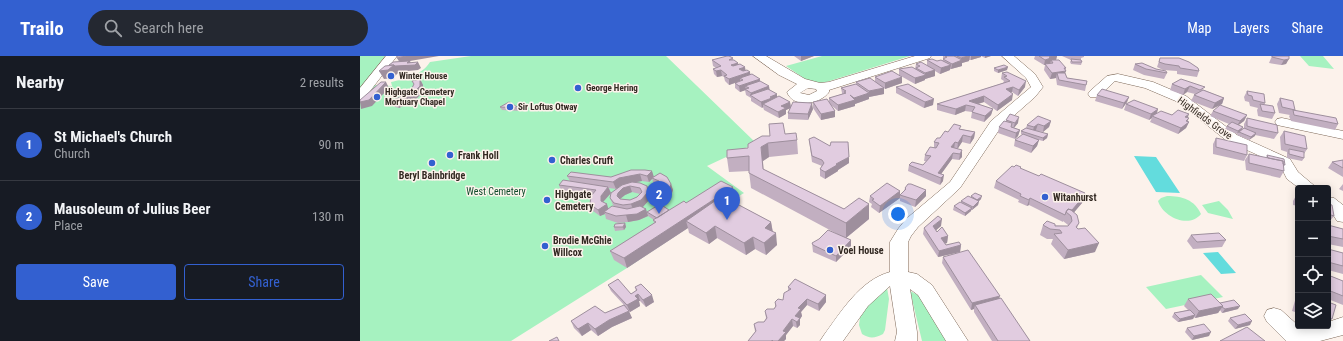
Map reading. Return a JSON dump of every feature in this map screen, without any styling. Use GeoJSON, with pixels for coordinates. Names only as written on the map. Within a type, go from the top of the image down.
{"type":"FeatureCollection","features":[{"type":"Feature","properties":{"kind":"street"},"geometry":{"type":"LineString","coordinates":[[360,96],[392,56]]}},
{"type":"Feature","properties":{"kind":"street"},"geometry":{"type":"LineString","coordinates":[[758,56],[805,84],[792,92],[794,95],[804,99],[817,97],[823,92],[822,87],[830,86],[926,56]]}},
{"type":"Feature","properties":{"kind":"street"},"geometry":{"type":"LineString","coordinates":[[906,341],[907,332],[900,298],[899,242],[904,233],[955,185],[996,124],[1032,94],[1037,87],[1031,76],[1007,56]]}},
{"type":"Feature","properties":{"kind":"street","name":"Highfields Grove"},"geometry":{"type":"LineString","coordinates":[[1094,94],[1111,78],[1118,77],[1169,92],[1192,106],[1232,138],[1285,162],[1289,171],[1305,185]]}},
{"type":"Feature","properties":{"kind":"street"},"geometry":{"type":"LineString","coordinates":[[1282,122],[1343,135]]}},
{"type":"Feature","properties":{"kind":"street"},"geometry":{"type":"LineString","coordinates":[[1331,204],[1338,209],[1343,217]]}},
{"type":"Feature","properties":{"kind":"street"},"geometry":{"type":"LineString","coordinates":[[839,339],[861,301],[884,281],[899,277],[910,279],[925,290],[957,341]]}},
{"type":"Feature","properties":{"kind":"street"},"geometry":{"type":"LineString","coordinates":[[1274,316],[1297,338],[1339,328],[1343,325]]}},
{"type":"Feature","properties":{"kind":"green space"},"geometry":{"type":"Polygon","coordinates":[[[360,56],[385,56],[360,89],[360,56]]]}},
{"type":"Feature","properties":{"kind":"green space","name":"Highgate Cemetery"},"geometry":{"type":"Polygon","coordinates":[[[471,56],[666,56],[756,143],[707,166],[744,193],[511,341],[360,341],[360,100],[374,85],[392,86],[391,82],[407,78],[418,73],[430,62],[471,56]]]}},
{"type":"Feature","properties":{"kind":"green space"},"geometry":{"type":"Polygon","coordinates":[[[822,56],[910,56],[823,83],[808,81],[786,66],[822,56]]]}},
{"type":"Feature","properties":{"kind":"green space"},"geometry":{"type":"Polygon","coordinates":[[[1300,56],[1323,56],[1334,69],[1309,66],[1300,56]]]}},
{"type":"Feature","properties":{"kind":"green space"},"geometry":{"type":"Polygon","coordinates":[[[1167,196],[1183,198],[1192,202],[1201,214],[1190,221],[1183,221],[1171,216],[1165,212],[1158,201],[1167,196]]]}},
{"type":"Feature","properties":{"kind":"green space"},"geometry":{"type":"Polygon","coordinates":[[[1219,201],[1228,210],[1233,219],[1208,213],[1202,205],[1219,201]]]}},
{"type":"Feature","properties":{"kind":"green space"},"geometry":{"type":"Polygon","coordinates":[[[1201,275],[1223,297],[1166,309],[1146,287],[1201,275]]]}},
{"type":"Feature","properties":{"kind":"green space"},"geometry":{"type":"Polygon","coordinates":[[[887,288],[889,299],[885,330],[883,334],[877,336],[865,336],[862,334],[859,325],[861,310],[887,288]]]}},
{"type":"Feature","properties":{"kind":"green space"},"geometry":{"type":"Polygon","coordinates":[[[910,291],[920,296],[948,341],[922,341],[910,291]]]}},
{"type":"Feature","properties":{"kind":"water"},"geometry":{"type":"Polygon","coordinates":[[[1134,156],[1156,157],[1180,193],[1156,192],[1134,156]]]}},
{"type":"Feature","properties":{"kind":"water"},"geometry":{"type":"Polygon","coordinates":[[[1218,252],[1236,273],[1221,274],[1203,253],[1218,252]]]}},
{"type":"Feature","properties":{"kind":"building"},"geometry":{"type":"Polygon","coordinates":[[[727,56],[733,58],[729,60],[734,60],[738,63],[731,65],[733,66],[740,64],[745,67],[739,69],[750,72],[729,79],[724,76],[727,75],[721,70],[716,71],[713,69],[721,66],[712,60],[727,56]]]}},
{"type":"Feature","properties":{"kind":"building"},"geometry":{"type":"Polygon","coordinates":[[[945,56],[954,56],[962,60],[952,64],[943,59],[947,57],[945,56]]]}},
{"type":"Feature","properties":{"kind":"building"},"geometry":{"type":"Polygon","coordinates":[[[957,56],[968,56],[961,58],[957,56]]]}},
{"type":"Feature","properties":{"kind":"building"},"geometry":{"type":"Polygon","coordinates":[[[1039,56],[1053,56],[1045,60],[1039,56]]]}},
{"type":"Feature","properties":{"kind":"building"},"geometry":{"type":"Polygon","coordinates":[[[1272,56],[1289,56],[1289,59],[1284,60],[1272,56]]]}},
{"type":"Feature","properties":{"kind":"building"},"geometry":{"type":"Polygon","coordinates":[[[1160,58],[1179,58],[1189,62],[1198,68],[1199,71],[1180,68],[1179,66],[1159,62],[1160,58]]]}},
{"type":"Feature","properties":{"kind":"building"},"geometry":{"type":"Polygon","coordinates":[[[932,59],[937,61],[941,60],[951,65],[941,68],[927,60],[932,59]]]}},
{"type":"Feature","properties":{"kind":"building"},"geometry":{"type":"Polygon","coordinates":[[[1071,59],[1081,60],[1082,62],[1072,62],[1071,59]]]}},
{"type":"Feature","properties":{"kind":"building"},"geometry":{"type":"Polygon","coordinates":[[[1051,60],[1059,60],[1066,68],[1064,68],[1066,71],[1052,73],[1045,64],[1053,63],[1051,60]]]}},
{"type":"Feature","properties":{"kind":"building"},"geometry":{"type":"Polygon","coordinates":[[[409,61],[407,63],[418,62],[415,65],[389,65],[393,62],[409,61]]]}},
{"type":"Feature","properties":{"kind":"building"},"geometry":{"type":"Polygon","coordinates":[[[921,62],[935,70],[925,73],[916,68],[920,66],[916,64],[921,62]]]}},
{"type":"Feature","properties":{"kind":"building"},"geometry":{"type":"Polygon","coordinates":[[[1142,63],[1156,69],[1166,71],[1167,73],[1146,69],[1135,64],[1142,63]]]}},
{"type":"Feature","properties":{"kind":"building"},"geometry":{"type":"Polygon","coordinates":[[[394,65],[388,70],[379,71],[385,66],[394,65]]]}},
{"type":"Feature","properties":{"kind":"building"},"geometry":{"type":"Polygon","coordinates":[[[1004,65],[1008,67],[998,70],[994,68],[1004,65]]]}},
{"type":"Feature","properties":{"kind":"building"},"geometry":{"type":"Polygon","coordinates":[[[912,67],[926,75],[915,78],[899,69],[912,67]]]}},
{"type":"Feature","properties":{"kind":"building"},"geometry":{"type":"Polygon","coordinates":[[[892,71],[902,77],[885,83],[875,77],[892,71]]]}},
{"type":"Feature","properties":{"kind":"building"},"geometry":{"type":"Polygon","coordinates":[[[1007,72],[1026,81],[1019,90],[1013,87],[1006,89],[1013,94],[998,105],[984,96],[969,101],[993,109],[985,116],[972,112],[975,107],[966,105],[956,109],[937,104],[1010,81],[1004,77],[1007,76],[1002,73],[1007,72]]]}},
{"type":"Feature","properties":{"kind":"building"},"geometry":{"type":"Polygon","coordinates":[[[1057,73],[1065,73],[1067,78],[1087,81],[1086,85],[1059,80],[1057,73]]]}},
{"type":"Feature","properties":{"kind":"building"},"geometry":{"type":"Polygon","coordinates":[[[752,74],[760,79],[739,86],[735,83],[743,80],[740,78],[752,74]]]}},
{"type":"Feature","properties":{"kind":"building"},"geometry":{"type":"Polygon","coordinates":[[[870,78],[884,88],[869,91],[856,82],[870,78]]]}},
{"type":"Feature","properties":{"kind":"building"},"geometry":{"type":"Polygon","coordinates":[[[420,79],[420,86],[413,93],[395,102],[392,101],[406,94],[412,88],[414,84],[412,81],[420,79]]]}},
{"type":"Feature","properties":{"kind":"building"},"geometry":{"type":"Polygon","coordinates":[[[1181,79],[1205,87],[1200,90],[1190,86],[1185,89],[1172,84],[1181,79]]]}},
{"type":"Feature","properties":{"kind":"building"},"geometry":{"type":"Polygon","coordinates":[[[760,81],[769,86],[751,93],[745,89],[749,88],[745,86],[760,81]]]}},
{"type":"Feature","properties":{"kind":"building"},"geometry":{"type":"Polygon","coordinates":[[[381,82],[386,82],[369,100],[360,102],[360,100],[381,82]]]}},
{"type":"Feature","properties":{"kind":"building"},"geometry":{"type":"Polygon","coordinates":[[[856,84],[869,93],[854,98],[850,95],[855,100],[838,105],[829,98],[846,93],[844,92],[846,91],[841,88],[856,84]]]}},
{"type":"Feature","properties":{"kind":"building"},"geometry":{"type":"Polygon","coordinates":[[[908,84],[934,99],[925,102],[896,87],[908,84]]]}},
{"type":"Feature","properties":{"kind":"building"},"geometry":{"type":"Polygon","coordinates":[[[768,89],[777,94],[770,97],[772,98],[761,102],[750,95],[768,89]]]}},
{"type":"Feature","properties":{"kind":"building"},"geometry":{"type":"Polygon","coordinates":[[[1102,89],[1129,97],[1124,103],[1097,95],[1102,89]]]}},
{"type":"Feature","properties":{"kind":"building"},"geometry":{"type":"Polygon","coordinates":[[[1203,90],[1224,98],[1215,103],[1194,95],[1203,90]]]}},
{"type":"Feature","properties":{"kind":"building"},"geometry":{"type":"Polygon","coordinates":[[[1247,91],[1264,94],[1265,103],[1253,100],[1252,96],[1248,95],[1247,91]]]}},
{"type":"Feature","properties":{"kind":"building"},"geometry":{"type":"Polygon","coordinates":[[[779,96],[790,102],[781,106],[786,108],[778,112],[763,104],[779,96]]]}},
{"type":"Feature","properties":{"kind":"building"},"geometry":{"type":"Polygon","coordinates":[[[1280,98],[1293,101],[1295,110],[1282,107],[1280,98]]]}},
{"type":"Feature","properties":{"kind":"building"},"geometry":{"type":"Polygon","coordinates":[[[827,99],[835,111],[821,114],[813,102],[827,99]]]}},
{"type":"Feature","properties":{"kind":"building"},"geometry":{"type":"Polygon","coordinates":[[[1134,100],[1158,109],[1151,114],[1126,104],[1134,100]]]}},
{"type":"Feature","properties":{"kind":"building"},"geometry":{"type":"Polygon","coordinates":[[[509,102],[519,108],[500,107],[509,102]]]}},
{"type":"Feature","properties":{"kind":"building"},"geometry":{"type":"Polygon","coordinates":[[[793,102],[812,103],[808,114],[788,113],[793,102]]]}},
{"type":"Feature","properties":{"kind":"building"},"geometry":{"type":"Polygon","coordinates":[[[1260,104],[1273,106],[1275,113],[1262,111],[1260,104]]]}},
{"type":"Feature","properties":{"kind":"building"},"geometry":{"type":"Polygon","coordinates":[[[1220,105],[1247,115],[1240,121],[1213,111],[1220,105]]]}},
{"type":"Feature","properties":{"kind":"building"},"geometry":{"type":"Polygon","coordinates":[[[1178,110],[1189,114],[1185,117],[1189,118],[1186,121],[1189,122],[1181,128],[1152,116],[1161,111],[1172,115],[1178,110]]]}},
{"type":"Feature","properties":{"kind":"building"},"geometry":{"type":"Polygon","coordinates":[[[1293,110],[1336,118],[1338,124],[1294,115],[1293,110]]]}},
{"type":"Feature","properties":{"kind":"building"},"geometry":{"type":"Polygon","coordinates":[[[1010,114],[1019,117],[1015,123],[1006,120],[1010,114]]]}},
{"type":"Feature","properties":{"kind":"building"},"geometry":{"type":"Polygon","coordinates":[[[1038,116],[1051,121],[1044,126],[1038,124],[1034,127],[1027,125],[1038,116]]]}},
{"type":"Feature","properties":{"kind":"building"},"geometry":{"type":"Polygon","coordinates":[[[1247,118],[1277,125],[1278,133],[1247,126],[1247,118]]]}},
{"type":"Feature","properties":{"kind":"building"},"geometry":{"type":"Polygon","coordinates":[[[1004,121],[1012,123],[1011,127],[1020,130],[1016,133],[999,127],[1004,121]]]}},
{"type":"Feature","properties":{"kind":"building"},"geometry":{"type":"Polygon","coordinates":[[[1232,122],[1243,127],[1238,131],[1227,126],[1232,122]]]}},
{"type":"Feature","properties":{"kind":"building"},"geometry":{"type":"Polygon","coordinates":[[[783,123],[785,134],[796,133],[797,140],[768,143],[761,147],[763,169],[844,209],[859,198],[869,204],[846,223],[749,173],[749,156],[727,158],[727,150],[748,148],[748,144],[762,136],[770,136],[769,124],[783,123]]]}},
{"type":"Feature","properties":{"kind":"building"},"geometry":{"type":"Polygon","coordinates":[[[954,124],[961,126],[959,129],[975,132],[971,137],[963,135],[958,143],[955,142],[951,147],[962,150],[960,154],[953,153],[938,173],[944,175],[941,178],[909,165],[912,162],[923,165],[931,156],[925,155],[930,147],[936,148],[939,143],[934,142],[937,138],[940,138],[945,131],[948,132],[954,124]]]}},
{"type":"Feature","properties":{"kind":"building"},"geometry":{"type":"Polygon","coordinates":[[[1026,128],[1048,134],[1043,138],[1021,131],[1026,128]]]}},
{"type":"Feature","properties":{"kind":"building"},"geometry":{"type":"Polygon","coordinates":[[[1244,128],[1256,133],[1251,137],[1239,132],[1244,128]]]}},
{"type":"Feature","properties":{"kind":"building"},"geometry":{"type":"Polygon","coordinates":[[[1284,131],[1305,136],[1307,149],[1285,144],[1284,131]]]}},
{"type":"Feature","properties":{"kind":"building"},"geometry":{"type":"Polygon","coordinates":[[[1023,134],[1039,140],[1033,146],[1015,140],[1023,134]]]}},
{"type":"Feature","properties":{"kind":"building"},"geometry":{"type":"Polygon","coordinates":[[[814,137],[830,146],[831,142],[848,142],[849,157],[825,172],[820,169],[824,163],[822,160],[812,156],[809,139],[814,137]]]}},
{"type":"Feature","properties":{"kind":"building"},"geometry":{"type":"Polygon","coordinates":[[[1216,138],[1247,145],[1247,155],[1216,147],[1216,138]]]}},
{"type":"Feature","properties":{"kind":"building"},"geometry":{"type":"Polygon","coordinates":[[[1289,149],[1304,152],[1304,158],[1289,154],[1289,149]]]}},
{"type":"Feature","properties":{"kind":"building"},"geometry":{"type":"Polygon","coordinates":[[[1249,154],[1283,161],[1284,171],[1249,163],[1249,154]]]}},
{"type":"Feature","properties":{"kind":"building"},"geometry":{"type":"Polygon","coordinates":[[[1267,155],[1284,159],[1285,165],[1283,164],[1283,161],[1268,158],[1267,155]]]}},
{"type":"Feature","properties":{"kind":"building"},"geometry":{"type":"Polygon","coordinates":[[[1343,160],[1343,168],[1332,162],[1343,160]]]}},
{"type":"Feature","properties":{"kind":"building","name":"Witanhurst"},"geometry":{"type":"Polygon","coordinates":[[[1016,165],[1039,176],[1041,174],[1085,193],[1084,196],[1072,210],[1068,209],[1065,215],[1030,198],[1029,200],[1020,196],[1021,194],[996,181],[1012,166],[1014,167],[1016,165]]]}},
{"type":"Feature","properties":{"kind":"building"},"geometry":{"type":"Polygon","coordinates":[[[631,170],[652,171],[647,176],[640,174],[619,178],[613,182],[567,176],[571,172],[611,177],[631,170]]]}},
{"type":"Feature","properties":{"kind":"building"},"geometry":{"type":"Polygon","coordinates":[[[660,173],[667,177],[671,184],[668,192],[659,201],[653,198],[660,192],[661,186],[659,181],[652,178],[660,173]]]}},
{"type":"Feature","properties":{"kind":"building"},"geometry":{"type":"Polygon","coordinates":[[[563,180],[608,187],[601,196],[601,201],[607,204],[598,210],[590,204],[591,196],[596,190],[559,185],[563,180]]]}},
{"type":"Feature","properties":{"kind":"building"},"geometry":{"type":"Polygon","coordinates":[[[721,181],[733,187],[624,258],[610,251],[656,222],[653,220],[684,201],[686,203],[721,181]]]}},
{"type":"Feature","properties":{"kind":"building"},"geometry":{"type":"Polygon","coordinates":[[[632,182],[640,183],[647,186],[648,192],[641,200],[631,204],[623,205],[614,203],[610,198],[611,193],[622,185],[632,182]],[[630,186],[623,188],[617,196],[620,199],[630,200],[637,197],[642,192],[640,188],[630,186]]]}},
{"type":"Feature","properties":{"kind":"building"},"geometry":{"type":"Polygon","coordinates":[[[887,183],[900,191],[880,206],[872,200],[874,199],[870,196],[887,183]]]}},
{"type":"Feature","properties":{"kind":"building"},"geometry":{"type":"Polygon","coordinates":[[[908,184],[926,190],[916,200],[900,195],[906,189],[905,188],[908,184]]]}},
{"type":"Feature","properties":{"kind":"building"},"geometry":{"type":"Polygon","coordinates":[[[975,193],[982,196],[977,200],[971,196],[975,193]]]}},
{"type":"Feature","properties":{"kind":"building"},"geometry":{"type":"Polygon","coordinates":[[[722,196],[771,222],[765,228],[776,233],[764,243],[753,237],[744,243],[715,226],[706,233],[686,221],[722,196]]]}},
{"type":"Feature","properties":{"kind":"building"},"geometry":{"type":"Polygon","coordinates":[[[968,196],[979,201],[973,207],[961,201],[968,196]]]}},
{"type":"Feature","properties":{"kind":"building"},"geometry":{"type":"Polygon","coordinates":[[[960,202],[972,208],[965,213],[954,206],[960,202]]]}},
{"type":"Feature","properties":{"kind":"building"},"geometry":{"type":"Polygon","coordinates":[[[660,204],[669,210],[657,218],[647,212],[660,204]]]}},
{"type":"Feature","properties":{"kind":"building"},"geometry":{"type":"Polygon","coordinates":[[[1331,205],[1332,205],[1334,216],[1331,215],[1331,205]]]}},
{"type":"Feature","properties":{"kind":"building"},"geometry":{"type":"Polygon","coordinates":[[[612,206],[627,209],[640,206],[646,209],[637,214],[616,216],[604,212],[612,206]]]}},
{"type":"Feature","properties":{"kind":"building"},"geometry":{"type":"Polygon","coordinates":[[[1068,209],[1077,215],[1079,223],[1076,227],[1078,229],[1085,228],[1099,243],[1068,250],[1054,234],[1062,233],[1060,230],[1050,229],[1043,225],[1047,221],[1055,224],[1055,226],[1068,226],[1072,221],[1071,216],[1066,212],[1068,209]]]}},
{"type":"Feature","properties":{"kind":"building"},"geometry":{"type":"Polygon","coordinates":[[[938,216],[942,219],[933,226],[937,232],[942,227],[948,236],[941,238],[946,245],[959,242],[961,245],[939,251],[924,228],[938,216]]]}},
{"type":"Feature","properties":{"kind":"building"},"geometry":{"type":"Polygon","coordinates":[[[625,223],[623,227],[614,227],[615,224],[625,223]]]}},
{"type":"Feature","properties":{"kind":"building"},"geometry":{"type":"Polygon","coordinates":[[[1331,226],[1343,229],[1343,239],[1331,237],[1331,226]]]}},
{"type":"Feature","properties":{"kind":"building"},"geometry":{"type":"Polygon","coordinates":[[[828,230],[851,240],[836,256],[813,245],[812,243],[819,239],[828,230]]]}},
{"type":"Feature","properties":{"kind":"building"},"geometry":{"type":"Polygon","coordinates":[[[1219,233],[1226,240],[1197,242],[1191,235],[1219,233]]]}},
{"type":"Feature","properties":{"kind":"building"},"geometry":{"type":"Polygon","coordinates":[[[968,250],[1000,296],[972,303],[943,257],[968,250]]]}},
{"type":"Feature","properties":{"kind":"building"},"geometry":{"type":"Polygon","coordinates":[[[1331,250],[1343,253],[1343,266],[1331,263],[1331,250]]]}},
{"type":"Feature","properties":{"kind":"building"},"geometry":{"type":"Polygon","coordinates":[[[1331,276],[1343,281],[1343,296],[1331,291],[1331,276]]]}},
{"type":"Feature","properties":{"kind":"building"},"geometry":{"type":"Polygon","coordinates":[[[618,279],[631,294],[637,290],[635,287],[641,284],[652,295],[643,300],[638,294],[635,296],[638,299],[627,305],[608,285],[618,279]]]}},
{"type":"Feature","properties":{"kind":"building"},"geometry":{"type":"Polygon","coordinates":[[[795,279],[826,295],[818,304],[807,299],[798,308],[801,309],[795,316],[800,318],[797,322],[792,319],[783,331],[786,332],[778,341],[748,341],[756,331],[754,324],[764,322],[767,318],[765,311],[767,309],[774,309],[776,306],[775,302],[778,299],[783,300],[784,293],[791,289],[788,287],[795,279]]]}},
{"type":"Feature","properties":{"kind":"building"},"geometry":{"type":"Polygon","coordinates":[[[1211,294],[1223,306],[1199,311],[1188,299],[1211,294]]]}},
{"type":"Feature","properties":{"kind":"building"},"geometry":{"type":"Polygon","coordinates":[[[1001,298],[1030,341],[998,341],[975,305],[1001,298]]]}},
{"type":"Feature","properties":{"kind":"building"},"geometry":{"type":"Polygon","coordinates":[[[1234,300],[1240,306],[1225,309],[1220,303],[1234,300]]]}},
{"type":"Feature","properties":{"kind":"building"},"geometry":{"type":"Polygon","coordinates":[[[1331,303],[1336,305],[1331,318],[1331,303]]]}},
{"type":"Feature","properties":{"kind":"building"},"geometry":{"type":"Polygon","coordinates":[[[624,305],[629,311],[609,320],[595,329],[588,323],[578,329],[571,321],[595,306],[605,313],[624,305]]]}},
{"type":"Feature","properties":{"kind":"building"},"geometry":{"type":"Polygon","coordinates":[[[1190,310],[1195,315],[1180,319],[1174,313],[1190,310]]]}},
{"type":"Feature","properties":{"kind":"building"},"geometry":{"type":"Polygon","coordinates":[[[1245,314],[1252,321],[1238,325],[1230,318],[1245,314]]]}},
{"type":"Feature","properties":{"kind":"building"},"geometry":{"type":"Polygon","coordinates":[[[1204,324],[1211,332],[1194,336],[1187,328],[1204,324]]]}},
{"type":"Feature","properties":{"kind":"building"},"geometry":{"type":"Polygon","coordinates":[[[1247,327],[1265,341],[1220,341],[1247,327]]]}},
{"type":"Feature","properties":{"kind":"building"},"geometry":{"type":"Polygon","coordinates":[[[557,337],[559,341],[549,341],[557,337]]]}},
{"type":"Feature","properties":{"kind":"place","name":"Winter House"},"geometry":{"type":"Point","coordinates":[391,76]}},
{"type":"Feature","properties":{"kind":"place","name":"George Hering"},"geometry":{"type":"Point","coordinates":[578,88]}},
{"type":"Feature","properties":{"kind":"place","name":"Highgate Cemetery Mortuary Chapel"},"geometry":{"type":"Point","coordinates":[377,97]}},
{"type":"Feature","properties":{"kind":"place","name":"Sir Loftus Otway"},"geometry":{"type":"Point","coordinates":[510,107]}},
{"type":"Feature","properties":{"kind":"place","name":"Frank Holl"},"geometry":{"type":"Point","coordinates":[450,155]}},
{"type":"Feature","properties":{"kind":"place","name":"Charles Cruft"},"geometry":{"type":"Point","coordinates":[552,160]}},
{"type":"Feature","properties":{"kind":"place","name":"Beryl Bainbridge"},"geometry":{"type":"Point","coordinates":[432,163]}},
{"type":"Feature","properties":{"kind":"place","name":"Witanhurst"},"geometry":{"type":"Point","coordinates":[1045,197]}},
{"type":"Feature","properties":{"kind":"place","name":"Highgate Cemetery"},"geometry":{"type":"Point","coordinates":[547,200]}},
{"type":"Feature","properties":{"kind":"place","name":"Mausoleum of Julius Beer"},"geometry":{"type":"Point","coordinates":[659,214]}},
{"type":"Feature","properties":{"kind":"place","name":"St Michael's Church"},"geometry":{"type":"Point","coordinates":[727,220]}},
{"type":"Feature","properties":{"kind":"place","name":"Brodie McGhie Willcox"},"geometry":{"type":"Point","coordinates":[545,246]}},
{"type":"Feature","properties":{"kind":"place","name":"Voel House"},"geometry":{"type":"Point","coordinates":[830,250]}},
{"type":"Feature","properties":{"kind":"park label","name":"West Cemetery"},"geometry":{"type":"Point","coordinates":[496,191]}}]}
